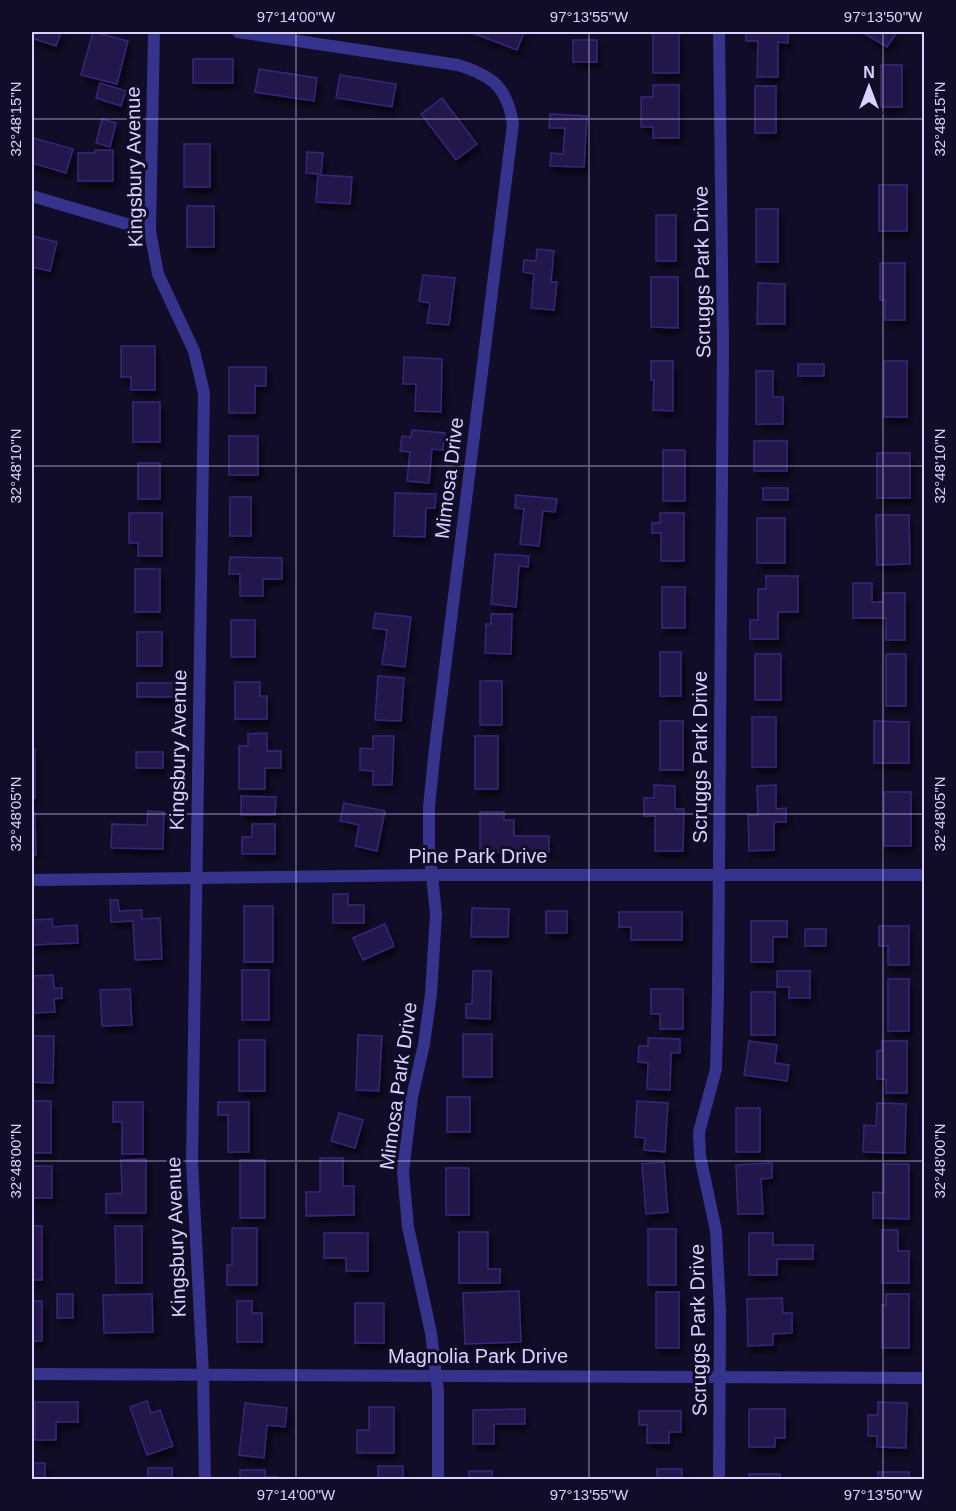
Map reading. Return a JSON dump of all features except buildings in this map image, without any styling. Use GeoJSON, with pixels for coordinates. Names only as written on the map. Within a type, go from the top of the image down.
{"type":"FeatureCollection","features":[{"type":"Feature","properties":{"kind":"street","name":"Kingsbury Avenue"},"geometry":{"type":"LineString","coordinates":[[154,32],[150,231],[158,274],[194,351],[204,393],[192,1163],[203,1375],[205,1479]]}},
{"type":"Feature","properties":{"kind":"street","name":"Mimosa Drive"},"geometry":{"type":"LineString","coordinates":[[238,32],[458,66],[492,80],[510,105],[513,124],[429,807],[432,875]]}},
{"type":"Feature","properties":{"kind":"street","name":"Scruggs Park Drive"},"geometry":{"type":"LineString","coordinates":[[719,32],[723,358],[716,1069],[699,1132],[700,1156],[716,1231],[720,1311],[719,1479]]}},
{"type":"Feature","properties":{"kind":"street"},"geometry":{"type":"LineString","coordinates":[[32,196],[150,231]]}},
{"type":"Feature","properties":{"kind":"street","name":"Pine Park Drive"},"geometry":{"type":"LineString","coordinates":[[32,880],[432,875],[924,875]]}},
{"type":"Feature","properties":{"kind":"street","name":"Mimosa Park Drive"},"geometry":{"type":"LineString","coordinates":[[432,875],[436,914],[431,994],[424,1044],[412,1097],[403,1172],[408,1227],[431,1333],[438,1390],[438,1479]]}},
{"type":"Feature","properties":{"kind":"street","name":"Magnolia Park Drive"},"geometry":{"type":"LineString","coordinates":[[32,1374],[924,1378]]}}]}
